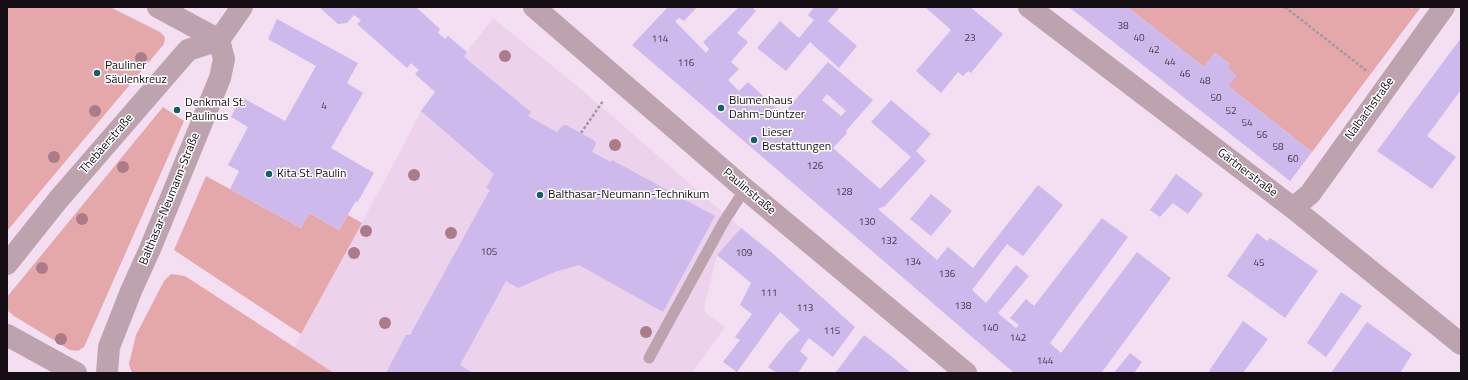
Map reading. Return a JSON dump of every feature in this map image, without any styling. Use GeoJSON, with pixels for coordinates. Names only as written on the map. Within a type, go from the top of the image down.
{"type":"FeatureCollection","features":[{"type":"Feature","properties":{"kind":"street"},"geometry":{"type":"LineString","coordinates":[[158,7],[219,40],[242,7]]}},
{"type":"Feature","properties":{"kind":"street","name":"Paulinstraße"},"geometry":{"type":"LineString","coordinates":[[534,7],[745,189],[966,373]]}},
{"type":"Feature","properties":{"kind":"street","name":"Gärtnerstraße"},"geometry":{"type":"LineString","coordinates":[[1029,7],[1293,208],[1461,344]]}},
{"type":"Feature","properties":{"kind":"street","name":"Nalbachstraße"},"geometry":{"type":"LineString","coordinates":[[1293,208],[1310,194],[1444,7]]}},
{"type":"Feature","properties":{"kind":"street","name":"Thebäerstraße"},"geometry":{"type":"LineString","coordinates":[[7,264],[58,200],[188,50],[219,40]]}},
{"type":"Feature","properties":{"kind":"street","name":"Balthasar-Neumann-Straße"},"geometry":{"type":"LineString","coordinates":[[107,373],[109,347],[220,78],[224,59],[219,40]]}},
{"type":"Feature","properties":{"kind":"street"},"geometry":{"type":"LineString","coordinates":[[7,335],[76,373]]}},
{"type":"Feature","properties":{"kind":"lane"},"geometry":{"type":"LineString","coordinates":[[649,358],[723,223],[745,189]]}},
{"type":"Feature","properties":{"kind":"path"},"geometry":{"type":"LineString","coordinates":[[1285,7],[1386,87]]}},
{"type":"Feature","properties":{"kind":"path"},"geometry":{"type":"LineString","coordinates":[[581,133],[603,101]]}},
{"type":"Feature","properties":{"kind":"shaded area"},"geometry":{"type":"Polygon","coordinates":[[[7,7],[110,7],[160,32],[165,37],[164,44],[7,231],[7,7]]]}},
{"type":"Feature","properties":{"kind":"shaded area"},"geometry":{"type":"Polygon","coordinates":[[[1127,7],[1409,7],[1412,9],[1413,7],[1421,7],[1312,152],[1228,86],[1236,76],[1228,68],[1230,64],[1215,53],[1204,67],[1127,7]]]}},
{"type":"Feature","properties":{"kind":"shaded area","name":"Balthasar-Neumann-Technikum"},"geometry":{"type":"Polygon","coordinates":[[[493,18],[582,90],[741,228],[717,255],[704,308],[707,314],[725,327],[692,373],[132,373],[129,364],[136,335],[164,281],[171,274],[185,276],[294,347],[421,111],[493,18]]]}},
{"type":"Feature","properties":{"kind":"shaded area"},"geometry":{"type":"Polygon","coordinates":[[[163,107],[184,121],[84,347],[78,351],[70,350],[8,311],[7,297],[163,107]]]}},
{"type":"Feature","properties":{"kind":"shaded area"},"geometry":{"type":"Polygon","coordinates":[[[206,176],[301,228],[309,213],[339,230],[348,215],[362,223],[301,334],[174,250],[206,176]]]}},
{"type":"Feature","properties":{"kind":"shaded area"},"geometry":{"type":"Polygon","coordinates":[[[171,274],[185,276],[334,373],[132,373],[129,364],[136,335],[164,281],[171,274]]]}},
{"type":"Feature","properties":{"kind":"building"},"geometry":{"type":"Polygon","coordinates":[[[319,7],[416,7],[440,29],[438,33],[445,39],[448,36],[467,52],[464,57],[531,112],[528,116],[557,132],[562,126],[566,125],[595,141],[596,144],[592,152],[611,162],[612,160],[715,216],[663,312],[579,265],[555,272],[518,288],[506,281],[460,365],[473,373],[386,373],[406,335],[410,335],[490,190],[486,188],[494,174],[421,111],[435,92],[415,74],[419,70],[411,63],[407,68],[357,24],[361,20],[354,15],[347,23],[338,24],[319,7]]]}},
{"type":"Feature","properties":{"kind":"building"},"geometry":{"type":"Polygon","coordinates":[[[668,7],[697,7],[684,21],[679,18],[675,21],[706,53],[709,49],[703,42],[739,7],[752,7],[756,11],[737,33],[748,42],[731,62],[739,69],[728,80],[739,91],[748,82],[783,114],[828,62],[873,100],[833,148],[880,189],[911,157],[871,122],[891,100],[931,134],[916,151],[926,161],[885,206],[878,209],[937,260],[948,247],[973,268],[1038,185],[1063,205],[1023,256],[1007,244],[972,290],[986,303],[1016,265],[1029,276],[998,313],[1016,328],[1019,325],[1010,318],[1026,299],[1034,306],[1102,218],[1128,237],[1050,343],[1061,353],[1137,252],[1171,278],[1102,372],[1104,373],[1014,373],[632,45],[668,7]],[[827,94],[822,100],[841,116],[846,111],[827,94]]]}},
{"type":"Feature","properties":{"kind":"building"},"geometry":{"type":"Polygon","coordinates":[[[814,7],[840,7],[828,21],[857,46],[839,68],[810,42],[786,71],[757,48],[780,21],[799,38],[814,20],[808,15],[814,7]]]}},
{"type":"Feature","properties":{"kind":"building"},"geometry":{"type":"Polygon","coordinates":[[[925,7],[970,7],[1003,34],[971,73],[968,71],[963,76],[958,72],[941,93],[916,71],[951,30],[925,7]]]}},
{"type":"Feature","properties":{"kind":"building"},"geometry":{"type":"Polygon","coordinates":[[[1069,7],[1127,7],[1204,67],[1215,53],[1231,65],[1228,68],[1237,76],[1228,86],[1312,152],[1290,181],[1069,7]]]}},
{"type":"Feature","properties":{"kind":"building"},"geometry":{"type":"Polygon","coordinates":[[[277,19],[358,63],[347,83],[363,93],[331,148],[374,173],[357,203],[356,201],[339,230],[309,213],[301,228],[230,189],[239,171],[228,165],[248,127],[231,117],[241,97],[285,121],[316,66],[268,39],[277,19]]]}},
{"type":"Feature","properties":{"kind":"building"},"geometry":{"type":"Polygon","coordinates":[[[1461,38],[1461,90],[1427,136],[1456,157],[1432,189],[1377,151],[1461,38]]]}},
{"type":"Feature","properties":{"kind":"building"},"geometry":{"type":"Polygon","coordinates":[[[1176,174],[1203,194],[1188,214],[1173,203],[1160,217],[1150,210],[1176,174]]]}},
{"type":"Feature","properties":{"kind":"building"},"geometry":{"type":"Polygon","coordinates":[[[931,194],[952,211],[931,236],[910,219],[931,194]]]}},
{"type":"Feature","properties":{"kind":"building"},"geometry":{"type":"Polygon","coordinates":[[[741,228],[771,252],[855,327],[833,357],[809,338],[800,351],[808,358],[798,373],[777,373],[768,367],[787,343],[800,330],[780,312],[737,372],[723,362],[740,340],[735,337],[752,314],[740,305],[751,283],[717,255],[741,228]]]}},
{"type":"Feature","properties":{"kind":"building"},"geometry":{"type":"Polygon","coordinates":[[[1257,233],[1267,241],[1270,238],[1318,271],[1285,318],[1227,276],[1257,233]]]}},
{"type":"Feature","properties":{"kind":"building"},"geometry":{"type":"Polygon","coordinates":[[[1341,292],[1362,306],[1326,357],[1307,343],[1341,292]]]}},
{"type":"Feature","properties":{"kind":"building"},"geometry":{"type":"Polygon","coordinates":[[[1243,321],[1268,339],[1243,373],[1213,373],[1209,371],[1243,321]]]}},
{"type":"Feature","properties":{"kind":"building"},"geometry":{"type":"Polygon","coordinates":[[[1367,322],[1412,354],[1400,373],[1331,373],[1367,322]]]}},
{"type":"Feature","properties":{"kind":"building"},"geometry":{"type":"Polygon","coordinates":[[[864,335],[891,356],[911,373],[836,372],[864,335]]]}},
{"type":"Feature","properties":{"kind":"building"},"geometry":{"type":"Polygon","coordinates":[[[1130,353],[1142,362],[1134,373],[1114,373],[1130,353]]]}},
{"type":"Feature","properties":{"kind":"place","name":"Pauliner Säulenkreuz"},"geometry":{"type":"Point","coordinates":[97,73]}},
{"type":"Feature","properties":{"kind":"place","name":"Blumenhaus Dahm-Düntzer"},"geometry":{"type":"Point","coordinates":[721,108]}},
{"type":"Feature","properties":{"kind":"place","name":"Denkmal St. Paulinus"},"geometry":{"type":"Point","coordinates":[177,110]}},
{"type":"Feature","properties":{"kind":"place","name":"Lieser Bestattungen"},"geometry":{"type":"Point","coordinates":[754,140]}},
{"type":"Feature","properties":{"kind":"place","name":"Kita St. Paulin"},"geometry":{"type":"Point","coordinates":[269,174]}},
{"type":"Feature","properties":{"kind":"place","name":"Balthasar-Neumann-Technikum"},"geometry":{"type":"Point","coordinates":[540,195]}}]}
